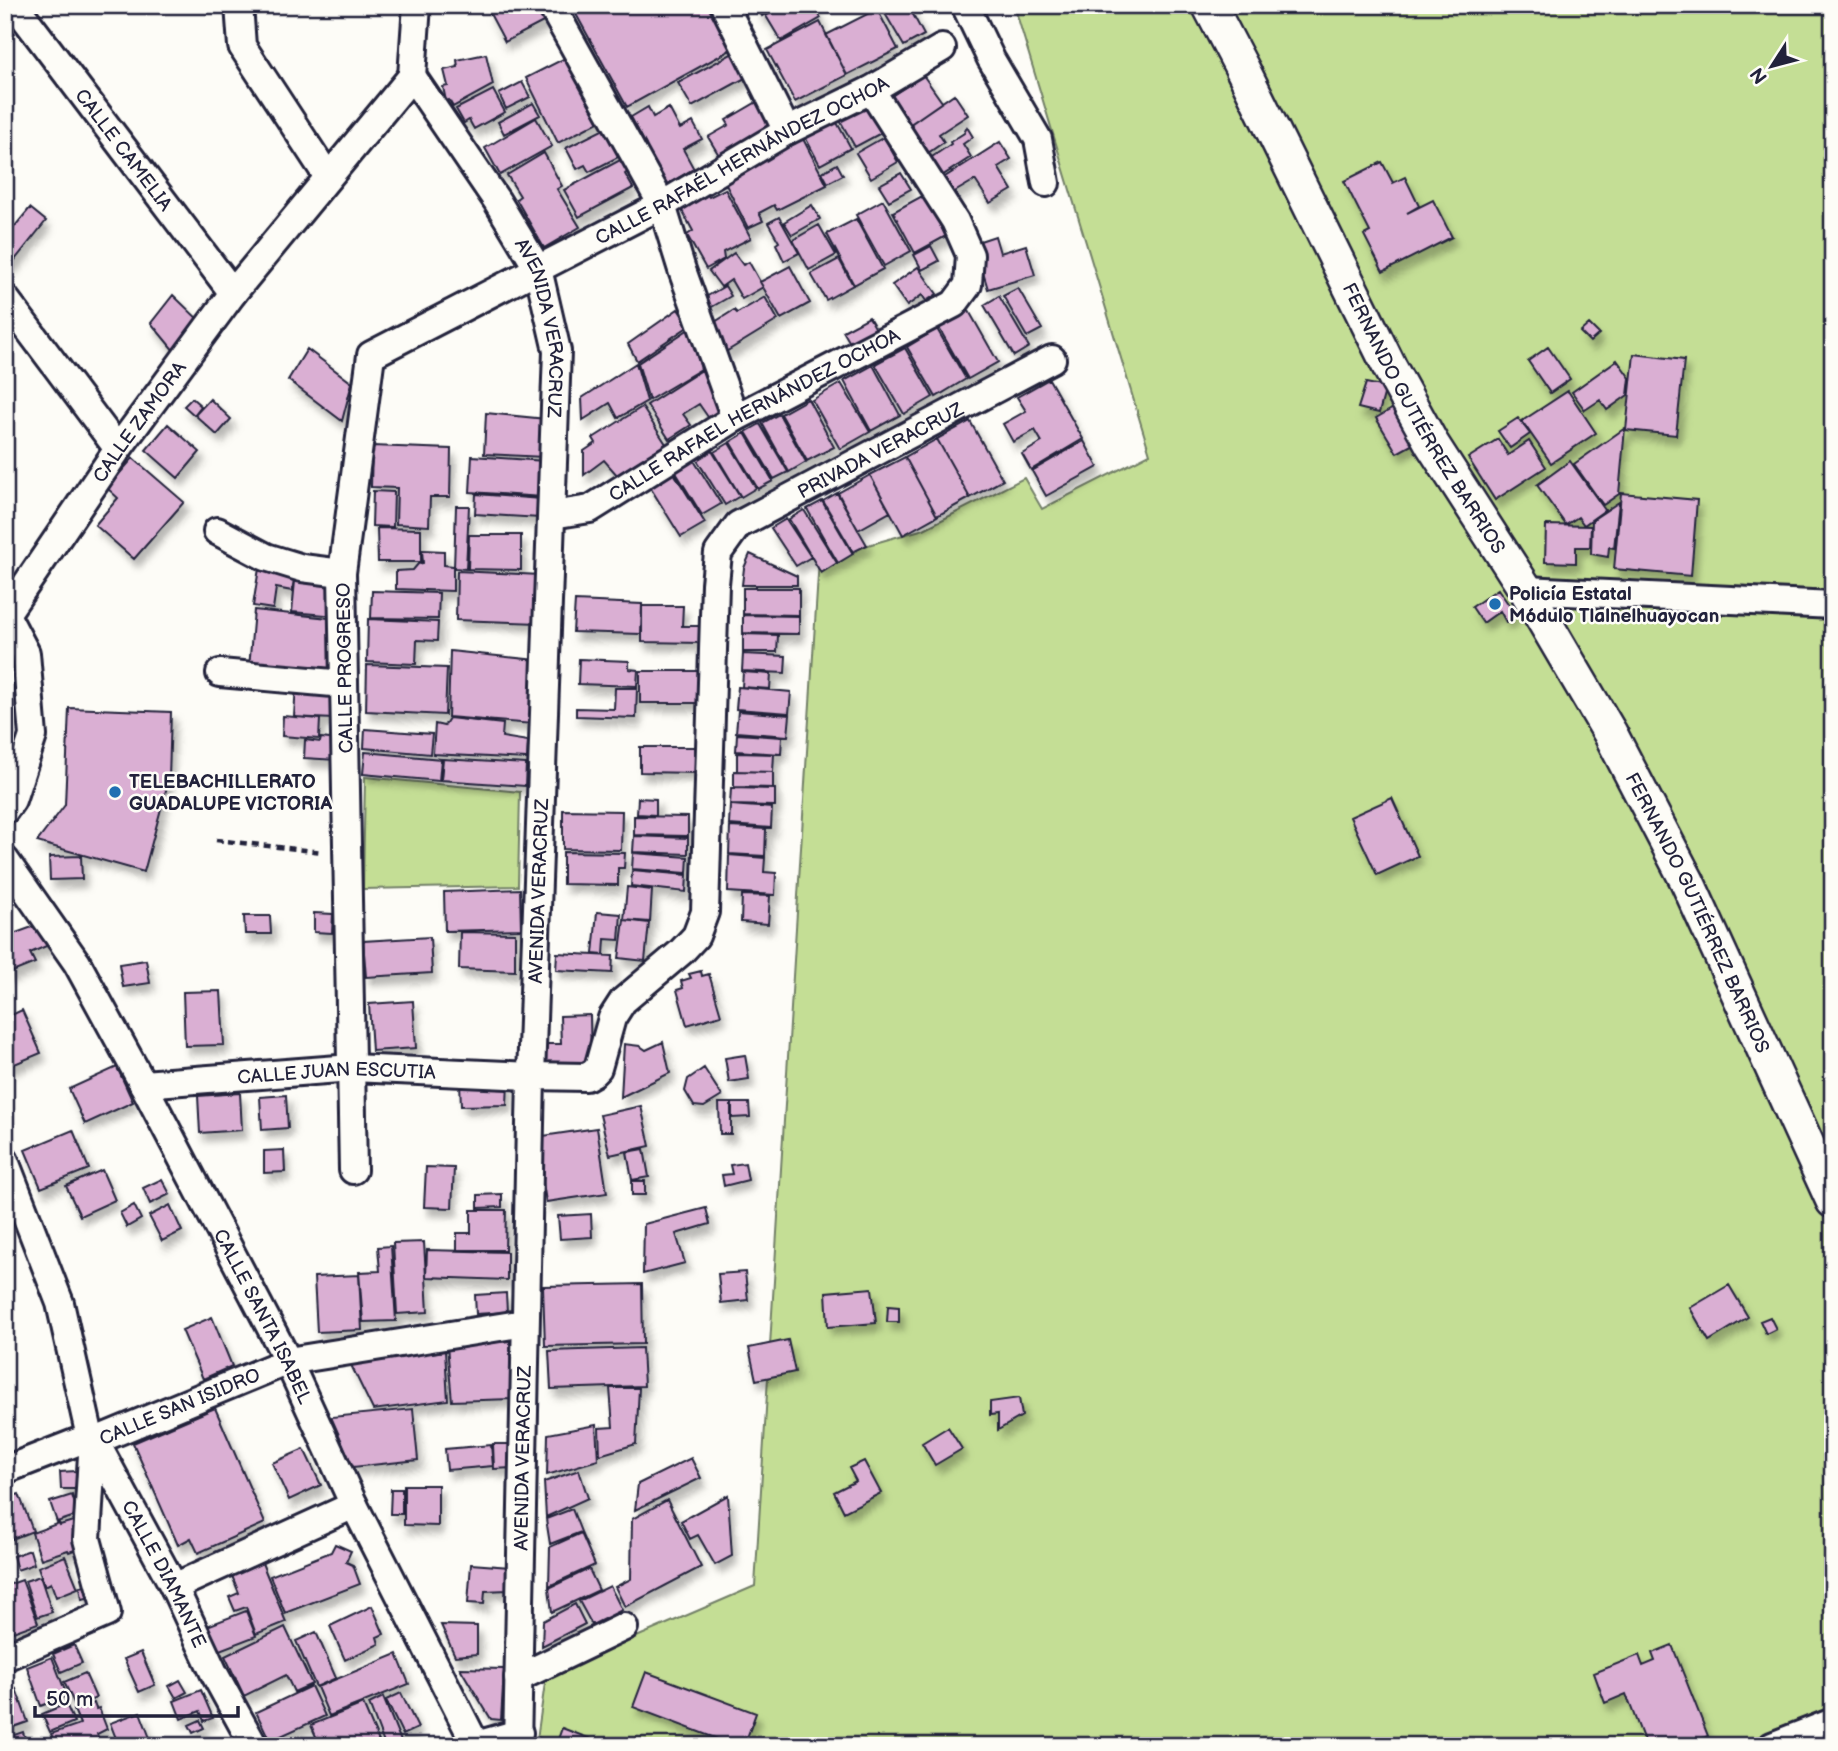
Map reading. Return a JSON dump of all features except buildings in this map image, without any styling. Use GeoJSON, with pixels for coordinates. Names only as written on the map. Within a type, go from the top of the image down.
{"type":"FeatureCollection","features":[{"type":"Feature","properties":{"kind":"main road","name":"FERNANDO GUTIÉRREZ BARRIOS"},"geometry":{"type":"LineString","coordinates":[[1209,5],[1390,368],[1433,444],[1526,590],[1610,733],[1687,881],[1833,1201]]}},
{"type":"Feature","properties":{"kind":"street","name":"CALLE CAMELIA"},"geometry":{"type":"LineString","coordinates":[[17,5],[233,293]]}},
{"type":"Feature","properties":{"kind":"street"},"geometry":{"type":"LineString","coordinates":[[239,5],[242,46],[328,177]]}},
{"type":"Feature","properties":{"kind":"street"},"geometry":{"type":"LineString","coordinates":[[412,76],[417,5]]}},
{"type":"Feature","properties":{"kind":"street"},"geometry":{"type":"LineString","coordinates":[[551,5],[662,205],[682,271],[735,418]]}},
{"type":"Feature","properties":{"kind":"street"},"geometry":{"type":"LineString","coordinates":[[724,5],[787,131]]}},
{"type":"Feature","properties":{"kind":"street"},"geometry":{"type":"LineString","coordinates":[[965,5],[991,60],[1038,139],[1046,183]]}},
{"type":"Feature","properties":{"kind":"street","name":"CALLE RAFAÉL HERNÁNDEZ OCHOA"},"geometry":{"type":"LineString","coordinates":[[538,269],[662,205],[787,131],[871,90],[942,48]]}},
{"type":"Feature","properties":{"kind":"street","name":"CALLE ZAMORA"},"geometry":{"type":"LineString","coordinates":[[5,810],[12,800],[33,736],[26,653],[6,613],[118,449],[233,293],[412,76]]}},
{"type":"Feature","properties":{"kind":"street","name":"AVENIDA VERACRUZ"},"geometry":{"type":"LineString","coordinates":[[412,76],[497,201],[538,269],[557,351],[531,1076],[518,1740]]}},
{"type":"Feature","properties":{"kind":"street","name":"CALLE RAFAEL HERNÁNDEZ OCHOA"},"geometry":{"type":"LineString","coordinates":[[552,515],[590,509],[735,418],[954,304],[968,285],[970,255],[955,221],[871,90]]}},
{"type":"Feature","properties":{"kind":"street","name":"CALLE PROGRESO"},"geometry":{"type":"LineString","coordinates":[[353,1170],[342,573],[371,355],[538,269]]}},
{"type":"Feature","properties":{"kind":"street"},"geometry":{"type":"LineString","coordinates":[[5,298],[118,449]]}},
{"type":"Feature","properties":{"kind":"street","name":"PRIVADA VERACRUZ"},"geometry":{"type":"LineString","coordinates":[[719,553],[738,525],[1052,359]]}},
{"type":"Feature","properties":{"kind":"street"},"geometry":{"type":"LineString","coordinates":[[216,531],[265,558],[302,568],[342,573]]}},
{"type":"Feature","properties":{"kind":"street","name":"CALLE JUAN ESCUTIA"},"geometry":{"type":"LineString","coordinates":[[143,1084],[352,1068],[531,1076],[586,1077],[593,1073],[598,1068],[612,1018],[623,1001],[696,936],[705,912],[715,584],[719,553]]}},
{"type":"Feature","properties":{"kind":"street"},"geometry":{"type":"LineString","coordinates":[[1526,590],[1833,605]]}},
{"type":"Feature","properties":{"kind":"street"},"geometry":{"type":"LineString","coordinates":[[220,673],[344,684]]}},
{"type":"Feature","properties":{"kind":"street","name":"CALLE SANTA ISABEL"},"geometry":{"type":"LineString","coordinates":[[5,860],[77,963],[143,1084],[288,1361],[354,1505],[475,1745],[518,1740]]}},
{"type":"Feature","properties":{"kind":"street","name":"CALLE DIAMANTE"},"geometry":{"type":"LineString","coordinates":[[5,1161],[60,1303],[92,1439],[174,1587],[214,1673],[254,1746]]}},
{"type":"Feature","properties":{"kind":"street","name":"CALLE SAN ISIDRO"},"geometry":{"type":"LineString","coordinates":[[5,1470],[92,1439],[288,1361],[525,1323]]}},
{"type":"Feature","properties":{"kind":"street"},"geometry":{"type":"LineString","coordinates":[[5,1657],[107,1613],[87,1539],[92,1439]]}},
{"type":"Feature","properties":{"kind":"street"},"geometry":{"type":"LineString","coordinates":[[174,1587],[354,1505]]}},
{"type":"Feature","properties":{"kind":"street"},"geometry":{"type":"LineString","coordinates":[[518,1678],[624,1627]]}},
{"type":"Feature","properties":{"kind":"street"},"geometry":{"type":"LineString","coordinates":[[1772,1746],[1833,1722]]}},
{"type":"Feature","properties":{"kind":"path"},"geometry":{"type":"LineString","coordinates":[[216,840],[348,855]]}},
{"type":"Feature","properties":{"kind":"green space"},"geometry":{"type":"Polygon","coordinates":[[[1014,5],[1833,5],[1833,1746],[536,1746],[546,1676],[755,1586],[819,559],[924,529],[1024,478],[1042,509],[1150,454],[1014,5]]]}},
{"type":"Feature","properties":{"kind":"green space"},"geometry":{"type":"Polygon","coordinates":[[[365,777],[520,792],[518,886],[363,889],[365,777]]]}},
{"type":"Feature","properties":{"kind":"place","name":"Policía Estatal Módulo Tlalnelhuayocan"},"geometry":{"type":"Point","coordinates":[1495,604]}},
{"type":"Feature","properties":{"kind":"place","name":"TELEBACHILLERATO GUADALUPE VICTORIA"},"geometry":{"type":"Point","coordinates":[115,792]}}]}
